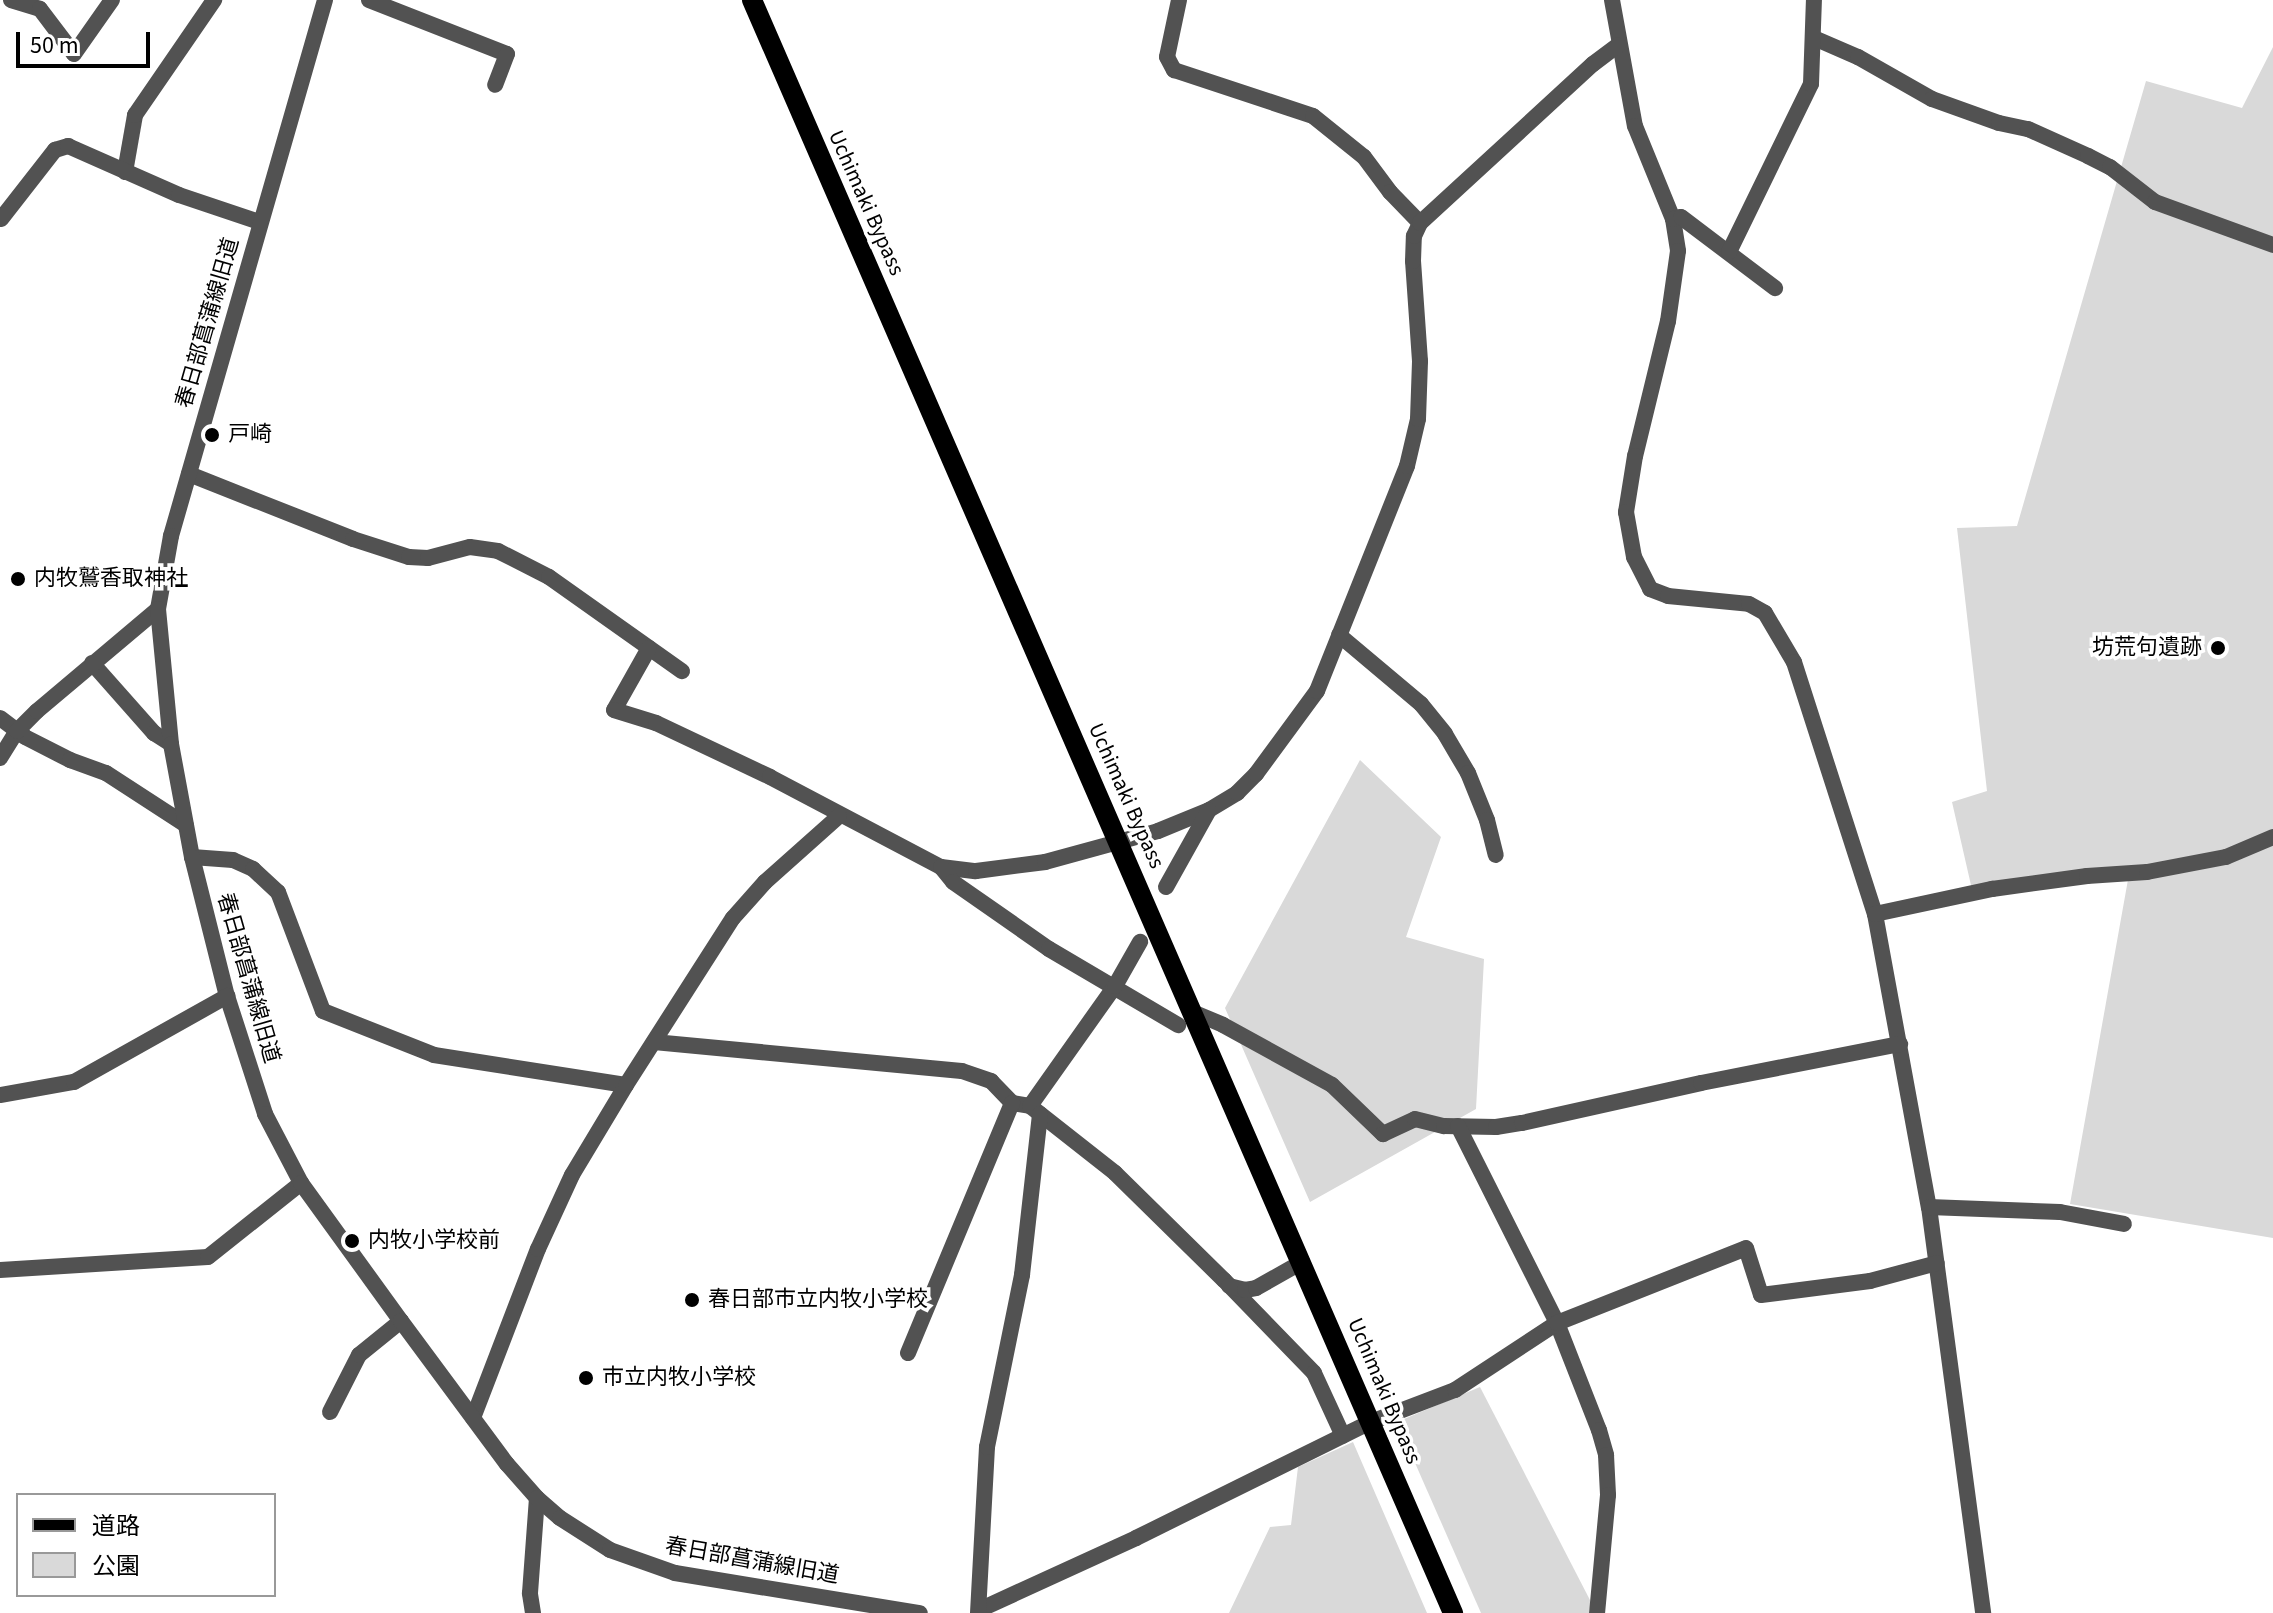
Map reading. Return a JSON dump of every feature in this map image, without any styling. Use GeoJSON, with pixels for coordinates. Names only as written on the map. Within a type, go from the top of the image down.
{"type":"FeatureCollection","features":[{"type":"Feature","properties":{"kind":"main road","name":"Uchimaki Bypass"},"geometry":{"type":"LineString","coordinates":[[752,0],[1119,841],[1186,1019],[1302,1262],[1453,1613]]}},
{"type":"Feature","properties":{"kind":"street"},"geometry":{"type":"LineString","coordinates":[[11,0],[40,9],[74,54],[112,0]]}},
{"type":"Feature","properties":{"kind":"street"},"geometry":{"type":"LineString","coordinates":[[125,172],[135,115],[214,0]]}},
{"type":"Feature","properties":{"kind":"street","name":"春日部菖蒲線旧道"},"geometry":{"type":"LineString","coordinates":[[325,0],[171,536],[158,609],[171,744],[192,857],[227,996],[265,1114],[301,1183],[473,1418],[537,1498],[582,1534],[610,1550],[653,1567],[920,1613]]}},
{"type":"Feature","properties":{"kind":"street"},"geometry":{"type":"LineString","coordinates":[[369,0],[507,54],[495,85]]}},
{"type":"Feature","properties":{"kind":"street"},"geometry":{"type":"LineString","coordinates":[[1179,0],[1167,57],[1174,70],[1313,116],[1364,157],[1390,192],[1420,223]]}},
{"type":"Feature","properties":{"kind":"street"},"geometry":{"type":"LineString","coordinates":[[1612,0],[1635,126],[1673,219],[1678,251],[1668,321],[1635,456],[1626,512],[1634,557],[1650,589],[1668,596],[1749,604],[1765,613],[1776,626],[1794,662],[1875,914],[1929,1207],[1983,1613]]}},
{"type":"Feature","properties":{"kind":"street"},"geometry":{"type":"LineString","coordinates":[[1729,252],[1811,84],[1814,0]]}},
{"type":"Feature","properties":{"kind":"street"},"geometry":{"type":"LineString","coordinates":[[1814,38],[1858,57],[1932,99],[1999,123],[2028,129],[2088,156],[2110,167],[2155,202],[2273,245]]}},
{"type":"Feature","properties":{"kind":"street"},"geometry":{"type":"LineString","coordinates":[[941,867],[1006,869],[1184,823],[1237,793],[1290,730],[1317,691],[1407,466],[1418,419],[1420,361],[1413,261],[1414,236],[1420,223],[1605,53],[1618,45]]}},
{"type":"Feature","properties":{"kind":"street"},"geometry":{"type":"LineString","coordinates":[[1,219],[55,150],[68,146],[125,172],[259,222]]}},
{"type":"Feature","properties":{"kind":"street"},"geometry":{"type":"LineString","coordinates":[[1673,219],[1681,217],[1775,288]]}},
{"type":"Feature","properties":{"kind":"street"},"geometry":{"type":"LineString","coordinates":[[189,474],[353,539],[409,557],[428,558],[470,547],[498,551],[549,577],[682,671]]}},
{"type":"Feature","properties":{"kind":"street"},"geometry":{"type":"LineString","coordinates":[[0,758],[17,731],[158,609]]}},
{"type":"Feature","properties":{"kind":"street"},"geometry":{"type":"LineString","coordinates":[[1339,635],[1421,704],[1445,734],[1468,773],[1487,820],[1496,855]]}},
{"type":"Feature","properties":{"kind":"street"},"geometry":{"type":"LineString","coordinates":[[649,648],[614,710],[656,723],[756,770],[941,867],[953,882],[1000,915],[1115,986],[1186,1019],[1223,1025],[1332,1085],[1383,1134],[1415,1119],[1458,1126],[1522,1123],[1701,1083],[1900,1044]]}},
{"type":"Feature","properties":{"kind":"street"},"geometry":{"type":"LineString","coordinates":[[92,663],[154,733],[171,744]]}},
{"type":"Feature","properties":{"kind":"street"},"geometry":{"type":"LineString","coordinates":[[0,718],[17,731],[70,760],[106,773],[186,825]]}},
{"type":"Feature","properties":{"kind":"street"},"geometry":{"type":"LineString","coordinates":[[1166,887],[1209,810]]}},
{"type":"Feature","properties":{"kind":"street"},"geometry":{"type":"LineString","coordinates":[[473,1418],[572,1175],[626,1085],[733,918],[765,882],[839,816]]}},
{"type":"Feature","properties":{"kind":"street"},"geometry":{"type":"LineString","coordinates":[[1875,914],[1992,889],[2087,876],[2147,872],[2226,857],[2273,837]]}},
{"type":"Feature","properties":{"kind":"street"},"geometry":{"type":"LineString","coordinates":[[192,857],[233,860],[253,869],[278,892],[323,1011],[434,1055],[626,1085]]}},
{"type":"Feature","properties":{"kind":"street"},"geometry":{"type":"LineString","coordinates":[[1140,942],[1035,1110],[1022,1275],[987,1447],[978,1612],[1371,1422],[1455,1390],[1557,1323],[1746,1248],[1761,1295],[1870,1281],[1937,1263]]}},
{"type":"Feature","properties":{"kind":"street"},"geometry":{"type":"LineString","coordinates":[[0,1095],[74,1082],[227,996]]}},
{"type":"Feature","properties":{"kind":"street"},"geometry":{"type":"LineString","coordinates":[[654,1042],[962,1071],[991,1081],[1012,1103],[1035,1110],[1115,1173],[1229,1286],[1314,1373],[1343,1436]]}},
{"type":"Feature","properties":{"kind":"street"},"geometry":{"type":"LineString","coordinates":[[908,1353],[1012,1103]]}},
{"type":"Feature","properties":{"kind":"street"},"geometry":{"type":"LineString","coordinates":[[1458,1126],[1557,1323],[1584,1386],[1606,1455],[1608,1495],[1597,1613]]}},
{"type":"Feature","properties":{"kind":"street"},"geometry":{"type":"LineString","coordinates":[[0,1270],[208,1257],[301,1183]]}},
{"type":"Feature","properties":{"kind":"street"},"geometry":{"type":"LineString","coordinates":[[1929,1207],[2060,1212],[2124,1224]]}},
{"type":"Feature","properties":{"kind":"street"},"geometry":{"type":"LineString","coordinates":[[1229,1286],[1245,1290],[1256,1288],[1302,1262]]}},
{"type":"Feature","properties":{"kind":"street"},"geometry":{"type":"LineString","coordinates":[[330,1412],[359,1355],[401,1321]]}},
{"type":"Feature","properties":{"kind":"street"},"geometry":{"type":"LineString","coordinates":[[533,1613],[530,1593],[537,1498]]}},
{"type":"Feature","properties":{"kind":"green space"},"geometry":{"type":"Polygon","coordinates":[[[2273,47],[2273,1238],[2070,1204],[2129,874],[1973,894],[1952,802],[1987,791],[1957,528],[2017,526],[2146,81],[2242,108],[2273,47]]]}},
{"type":"Feature","properties":{"kind":"green space"},"geometry":{"type":"Polygon","coordinates":[[[1360,760],[1441,837],[1406,937],[1484,959],[1476,1109],[1310,1202],[1225,1008],[1360,760]]]}},
{"type":"Feature","properties":{"kind":"green space"},"geometry":{"type":"Polygon","coordinates":[[[1480,1387],[1591,1602],[1589,1613],[1481,1613],[1397,1422],[1480,1387]]]}},
{"type":"Feature","properties":{"kind":"green space"},"geometry":{"type":"Polygon","coordinates":[[[1353,1442],[1427,1613],[1229,1613],[1270,1527],[1291,1525],[1298,1467],[1353,1442]]]}},
{"type":"Feature","properties":{"kind":"place","name":"戸崎"},"geometry":{"type":"Point","coordinates":[212,435]}},
{"type":"Feature","properties":{"kind":"place","name":"内牧鷲香取神社"},"geometry":{"type":"Point","coordinates":[18,579]}},
{"type":"Feature","properties":{"kind":"place","name":"坊荒句遺跡"},"geometry":{"type":"Point","coordinates":[2218,648]}},
{"type":"Feature","properties":{"kind":"place","name":"内牧小学校前"},"geometry":{"type":"Point","coordinates":[352,1241]}},
{"type":"Feature","properties":{"kind":"place","name":"春日部市立内牧小学校"},"geometry":{"type":"Point","coordinates":[692,1300]}},
{"type":"Feature","properties":{"kind":"place","name":"市立内牧小学校"},"geometry":{"type":"Point","coordinates":[586,1378]}}]}
